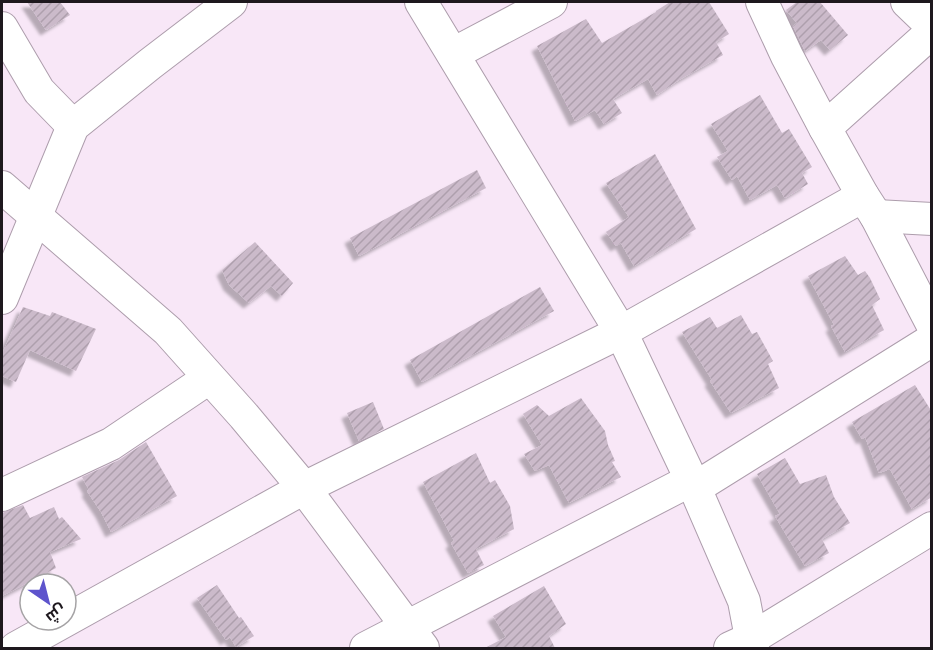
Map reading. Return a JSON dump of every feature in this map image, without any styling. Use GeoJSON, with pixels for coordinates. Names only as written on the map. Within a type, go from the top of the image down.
{"type":"FeatureCollection","features":[{"type":"Feature","properties":{"kind":"street"},"geometry":{"type":"LineString","coordinates":[[2,298],[74,126],[231,2]]}},
{"type":"Feature","properties":{"kind":"street"},"geometry":{"type":"LineString","coordinates":[[421,2],[621,332],[693,484],[744,601],[745,645]]}},
{"type":"Feature","properties":{"kind":"street"},"geometry":{"type":"LineString","coordinates":[[453,54],[551,2]]}},
{"type":"Feature","properties":{"kind":"street"},"geometry":{"type":"LineString","coordinates":[[762,2],[825,128],[932,324]]}},
{"type":"Feature","properties":{"kind":"street"},"geometry":{"type":"LineString","coordinates":[[907,2],[932,26]]}},
{"type":"Feature","properties":{"kind":"street"},"geometry":{"type":"LineString","coordinates":[[2,28],[39,91],[74,126]]}},
{"type":"Feature","properties":{"kind":"street"},"geometry":{"type":"LineString","coordinates":[[825,128],[932,32]]}},
{"type":"Feature","properties":{"kind":"street"},"geometry":{"type":"LineString","coordinates":[[2,187],[168,331],[304,488],[415,637]]}},
{"type":"Feature","properties":{"kind":"street"},"geometry":{"type":"LineString","coordinates":[[16,648],[304,488],[621,332],[869,206],[932,219]]}},
{"type":"Feature","properties":{"kind":"street"},"geometry":{"type":"LineString","coordinates":[[366,648],[415,637],[693,484],[932,340]]}},
{"type":"Feature","properties":{"kind":"street"},"geometry":{"type":"LineString","coordinates":[[2,495],[111,444],[209,378]]}},
{"type":"Feature","properties":{"kind":"street"},"geometry":{"type":"LineString","coordinates":[[745,645],[932,528]]}},
{"type":"Feature","properties":{"kind":"building"},"geometry":{"type":"Polygon","coordinates":[[[27,2],[60,2],[70,15],[46,30],[27,2]]]}},
{"type":"Feature","properties":{"kind":"building"},"geometry":{"type":"Polygon","coordinates":[[[670,2],[709,2],[729,34],[716,42],[723,55],[657,95],[648,79],[613,99],[622,113],[604,124],[595,110],[575,121],[537,46],[586,19],[602,43],[670,2]]]}},
{"type":"Feature","properties":{"kind":"building"},"geometry":{"type":"Polygon","coordinates":[[[797,2],[820,2],[848,35],[830,50],[821,40],[805,51],[793,26],[797,23],[786,10],[797,2]]]}},
{"type":"Feature","properties":{"kind":"building"},"geometry":{"type":"Polygon","coordinates":[[[760,95],[782,133],[789,129],[812,167],[802,173],[808,184],[785,198],[777,185],[750,200],[737,176],[732,180],[717,157],[728,151],[711,124],[760,95]]]}},
{"type":"Feature","properties":{"kind":"building"},"geometry":{"type":"Polygon","coordinates":[[[655,154],[696,229],[634,266],[621,243],[616,246],[606,232],[629,217],[606,183],[655,154]]]}},
{"type":"Feature","properties":{"kind":"building"},"geometry":{"type":"Polygon","coordinates":[[[477,170],[486,188],[359,256],[350,238],[477,170]]]}},
{"type":"Feature","properties":{"kind":"building"},"geometry":{"type":"Polygon","coordinates":[[[255,242],[293,283],[282,296],[271,286],[249,303],[229,285],[222,270],[255,242]]]}},
{"type":"Feature","properties":{"kind":"building"},"geometry":{"type":"Polygon","coordinates":[[[845,256],[858,275],[865,271],[870,278],[880,299],[872,305],[884,330],[845,352],[831,326],[834,325],[808,276],[845,256]]]}},
{"type":"Feature","properties":{"kind":"building"},"geometry":{"type":"Polygon","coordinates":[[[540,287],[554,311],[422,382],[410,360],[540,287]]]}},
{"type":"Feature","properties":{"kind":"building"},"geometry":{"type":"Polygon","coordinates":[[[23,307],[50,316],[52,312],[96,329],[76,371],[30,350],[16,382],[2,376],[2,354],[23,307]]]}},
{"type":"Feature","properties":{"kind":"building"},"geometry":{"type":"Polygon","coordinates":[[[741,315],[752,334],[757,332],[773,361],[768,364],[779,388],[731,413],[682,332],[710,317],[717,328],[741,315]]]}},
{"type":"Feature","properties":{"kind":"building"},"geometry":{"type":"Polygon","coordinates":[[[915,385],[932,412],[932,497],[912,509],[890,469],[879,473],[865,437],[862,439],[852,422],[915,385]]]}},
{"type":"Feature","properties":{"kind":"building"},"geometry":{"type":"Polygon","coordinates":[[[581,398],[605,431],[615,461],[612,462],[621,477],[569,503],[549,465],[535,471],[524,454],[542,445],[523,414],[537,405],[549,416],[581,398]]]}},
{"type":"Feature","properties":{"kind":"building"},"geometry":{"type":"Polygon","coordinates":[[[373,402],[384,429],[359,441],[347,413],[373,402]]]}},
{"type":"Feature","properties":{"kind":"building"},"geometry":{"type":"Polygon","coordinates":[[[146,442],[177,496],[111,532],[87,491],[89,490],[82,477],[119,460],[146,442]]]}},
{"type":"Feature","properties":{"kind":"building"},"geometry":{"type":"Polygon","coordinates":[[[476,453],[490,483],[495,480],[510,506],[514,529],[476,549],[484,565],[468,573],[451,543],[454,541],[423,482],[476,453]]]}},
{"type":"Feature","properties":{"kind":"building"},"geometry":{"type":"Polygon","coordinates":[[[785,458],[800,484],[826,475],[834,497],[850,523],[822,539],[829,553],[805,566],[775,516],[780,514],[757,474],[785,458]]]}},
{"type":"Feature","properties":{"kind":"building"},"geometry":{"type":"Polygon","coordinates":[[[23,505],[30,518],[54,507],[59,519],[62,517],[81,539],[50,552],[56,568],[48,572],[18,572],[18,588],[2,596],[2,513],[23,505]]]}},
{"type":"Feature","properties":{"kind":"building"},"geometry":{"type":"Polygon","coordinates":[[[217,585],[254,636],[236,647],[230,637],[226,640],[197,598],[217,585]]]}},
{"type":"Feature","properties":{"kind":"building"},"geometry":{"type":"Polygon","coordinates":[[[544,586],[566,624],[549,636],[555,648],[485,648],[506,637],[493,616],[544,586]]]}}]}
